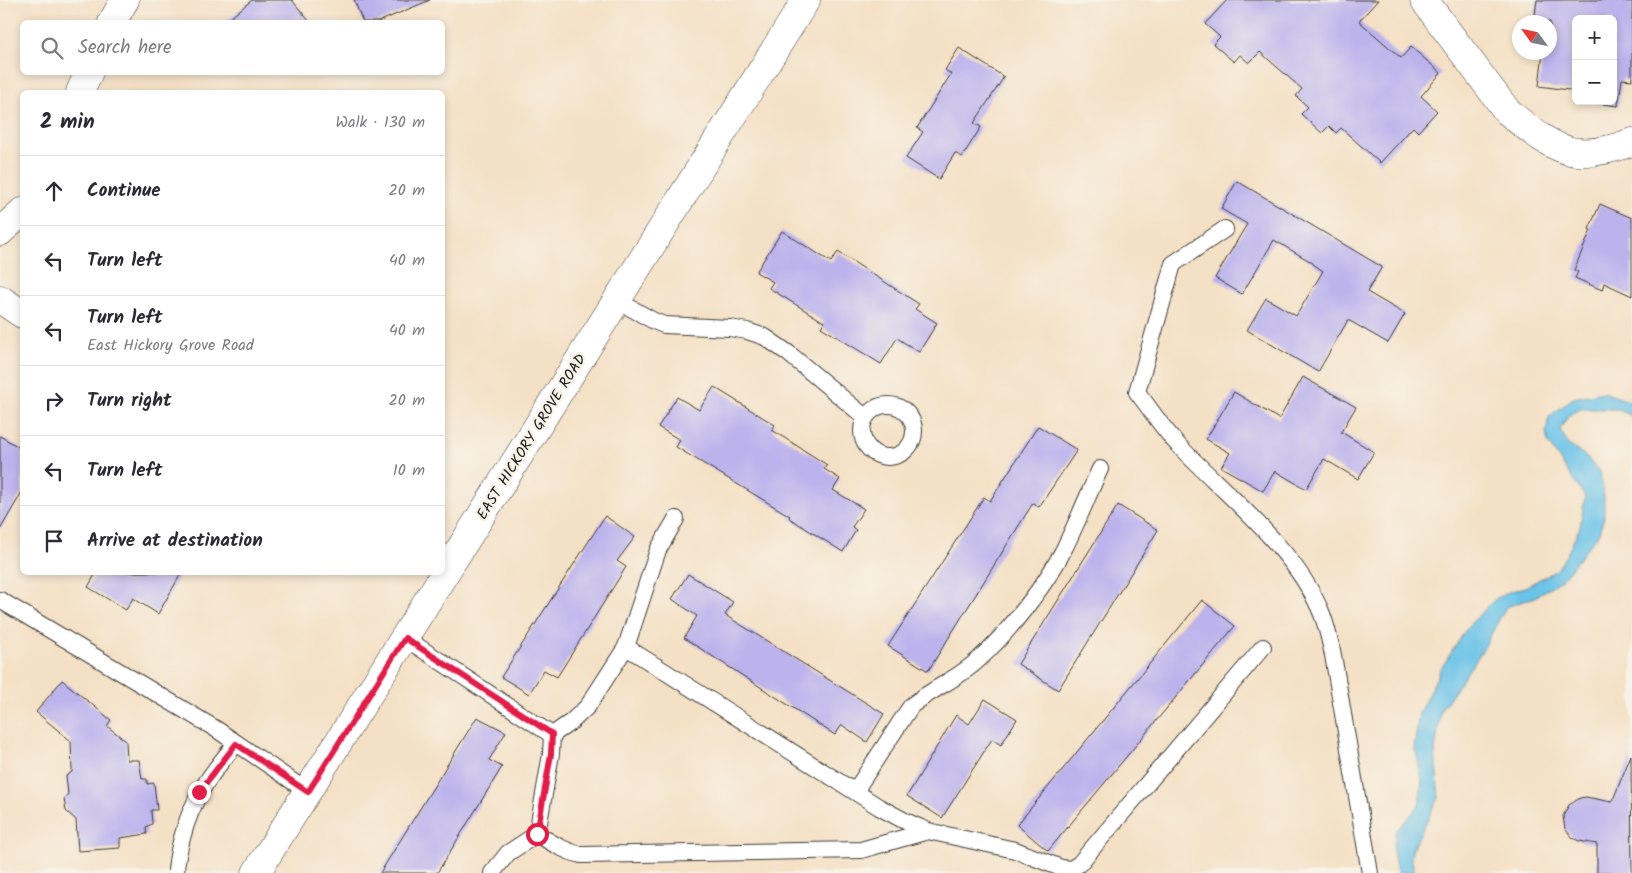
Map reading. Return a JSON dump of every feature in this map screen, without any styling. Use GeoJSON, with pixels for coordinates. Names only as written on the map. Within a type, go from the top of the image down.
{"type":"FeatureCollection","features":[{"type":"Feature","properties":{"kind":"street"},"geometry":{"type":"LineString","coordinates":[[113,20],[125,0]]}},
{"type":"Feature","properties":{"kind":"street","name":"EAST HICKORY GROVE ROAD"},"geometry":{"type":"LineString","coordinates":[[445,575],[806,0]]}},
{"type":"Feature","properties":{"kind":"street"},"geometry":{"type":"LineString","coordinates":[[1424,0],[1507,111],[1550,143],[1577,152],[1615,149],[1632,142]]}},
{"type":"Feature","properties":{"kind":"street"},"geometry":{"type":"LineString","coordinates":[[81,90],[88,75]]}},
{"type":"Feature","properties":{"kind":"street"},"geometry":{"type":"LineString","coordinates":[[0,232],[20,214]]}},
{"type":"Feature","properties":{"kind":"street"},"geometry":{"type":"LineString","coordinates":[[0,299],[20,313]]}},
{"type":"Feature","properties":{"kind":"street","name":"EAST HICKORY GROVE ROAD"},"geometry":{"type":"LineString","coordinates":[[256,873],[445,575]]}},
{"type":"Feature","properties":{"kind":"lane"},"geometry":{"type":"LineString","coordinates":[[1224,229],[1173,264],[1137,392],[1180,448],[1273,541],[1300,575],[1317,604],[1329,634],[1370,873]]}},
{"type":"Feature","properties":{"kind":"lane"},"geometry":{"type":"LineString","coordinates":[[618,301],[654,322],[664,325],[730,328],[747,331],[765,338],[788,352],[865,417]]}},
{"type":"Feature","properties":{"kind":"lane"},"geometry":{"type":"LineString","coordinates":[[855,791],[911,706],[923,696],[957,677],[976,662],[1003,634],[1038,591],[1063,551],[1100,469]]}},
{"type":"Feature","properties":{"kind":"lane"},"geometry":{"type":"LineString","coordinates":[[552,734],[571,722],[588,706],[626,647],[658,550],[676,519]]}},
{"type":"Feature","properties":{"kind":"lane"},"geometry":{"type":"LineString","coordinates":[[0,600],[216,729],[308,792]]}},
{"type":"Feature","properties":{"kind":"lane"},"geometry":{"type":"LineString","coordinates":[[405,638],[552,734]]}},
{"type":"Feature","properties":{"kind":"lane"},"geometry":{"type":"LineString","coordinates":[[626,647],[903,820],[928,831],[1014,850],[1061,868],[1071,869],[1079,864],[1262,647]]}},
{"type":"Feature","properties":{"kind":"lane"},"geometry":{"type":"LineString","coordinates":[[492,873],[508,853],[537,834],[551,754],[552,734]]}},
{"type":"Feature","properties":{"kind":"lane"},"geometry":{"type":"LineString","coordinates":[[176,873],[176,861],[186,821],[199,792],[236,744]]}},
{"type":"Feature","properties":{"kind":"lane"},"geometry":{"type":"LineString","coordinates":[[537,834],[559,848],[581,855],[861,850],[928,831]]}},
{"type":"Feature","properties":{"kind":"water"},"geometry":{"type":"Polygon","coordinates":[[[1603,392],[1632,402],[1632,416],[1617,409],[1581,409],[1569,415],[1560,429],[1568,445],[1584,455],[1600,472],[1604,496],[1604,517],[1598,535],[1562,579],[1535,597],[1506,607],[1482,651],[1441,710],[1435,750],[1439,798],[1413,847],[1411,857],[1415,873],[1397,873],[1393,850],[1396,831],[1419,806],[1422,780],[1414,749],[1419,713],[1442,667],[1469,625],[1494,600],[1506,593],[1525,587],[1557,570],[1568,552],[1580,527],[1585,497],[1548,443],[1546,433],[1549,417],[1573,398],[1603,392]]]}},
{"type":"Feature","properties":{"kind":"building"},"geometry":{"type":"Polygon","coordinates":[[[252,0],[292,0],[308,20],[227,20],[252,0]]]}},
{"type":"Feature","properties":{"kind":"building"},"geometry":{"type":"Polygon","coordinates":[[[354,0],[430,0],[383,20],[362,20],[354,0]]]}},
{"type":"Feature","properties":{"kind":"building"},"geometry":{"type":"Polygon","coordinates":[[[1227,0],[1378,0],[1359,21],[1401,58],[1411,47],[1441,73],[1421,96],[1437,111],[1418,132],[1413,127],[1380,163],[1341,128],[1336,133],[1329,126],[1322,133],[1301,114],[1308,107],[1296,96],[1302,89],[1260,52],[1249,63],[1240,55],[1234,62],[1213,44],[1220,37],[1205,24],[1227,0]]]}},
{"type":"Feature","properties":{"kind":"building"},"geometry":{"type":"Polygon","coordinates":[[[1537,0],[1617,0],[1632,2],[1632,80],[1622,79],[1618,106],[1610,105],[1617,105],[1617,15],[1572,15],[1572,90],[1539,86],[1542,60],[1557,60],[1557,15],[1535,15],[1537,0]]]}},
{"type":"Feature","properties":{"kind":"building"},"geometry":{"type":"Polygon","coordinates":[[[959,48],[1004,77],[974,123],[981,127],[962,157],[955,153],[939,179],[906,158],[923,132],[917,128],[951,74],[945,70],[959,48]]]}},
{"type":"Feature","properties":{"kind":"building"},"geometry":{"type":"Polygon","coordinates":[[[1237,181],[1382,267],[1367,292],[1405,314],[1388,343],[1348,320],[1318,372],[1247,330],[1266,298],[1296,316],[1323,271],[1274,240],[1242,294],[1215,278],[1247,224],[1221,209],[1237,181]]]}},
{"type":"Feature","properties":{"kind":"building"},"geometry":{"type":"Polygon","coordinates":[[[1600,204],[1632,218],[1632,296],[1604,283],[1602,290],[1575,278],[1578,272],[1574,270],[1600,204]]]}},
{"type":"Feature","properties":{"kind":"building"},"geometry":{"type":"Polygon","coordinates":[[[782,231],[831,262],[838,252],[919,304],[915,309],[937,323],[919,352],[897,338],[881,364],[821,327],[824,322],[769,288],[773,282],[756,272],[782,231]]]}},
{"type":"Feature","properties":{"kind":"building"},"geometry":{"type":"Polygon","coordinates":[[[1303,377],[1356,407],[1341,432],[1374,452],[1358,479],[1324,459],[1306,489],[1275,471],[1263,491],[1221,467],[1230,453],[1206,439],[1234,392],[1279,419],[1303,377]]]}},
{"type":"Feature","properties":{"kind":"building"},"geometry":{"type":"Polygon","coordinates":[[[714,387],[775,425],[772,430],[827,465],[824,469],[840,479],[833,490],[864,509],[852,527],[856,530],[843,552],[789,518],[790,516],[676,447],[680,440],[658,427],[677,397],[699,410],[714,387]]]}},
{"type":"Feature","properties":{"kind":"building"},"geometry":{"type":"Polygon","coordinates":[[[1038,426],[1077,450],[1039,507],[1033,503],[928,671],[888,646],[984,497],[990,501],[1038,426]]]}},
{"type":"Feature","properties":{"kind":"building"},"geometry":{"type":"Polygon","coordinates":[[[0,436],[20,448],[20,495],[0,530],[0,436]]]}},
{"type":"Feature","properties":{"kind":"building"},"geometry":{"type":"Polygon","coordinates":[[[1118,505],[1158,530],[1058,690],[1018,664],[1118,505]]]}},
{"type":"Feature","properties":{"kind":"building"},"geometry":{"type":"Polygon","coordinates":[[[605,516],[635,537],[617,561],[626,567],[557,677],[544,670],[529,694],[501,677],[605,516]]]}},
{"type":"Feature","properties":{"kind":"building"},"geometry":{"type":"Polygon","coordinates":[[[688,574],[733,602],[725,615],[884,714],[867,742],[842,725],[835,735],[684,638],[697,616],[672,599],[688,574]]]}},
{"type":"Feature","properties":{"kind":"building"},"geometry":{"type":"Polygon","coordinates":[[[95,575],[180,575],[158,614],[133,598],[126,610],[88,587],[95,575]]]}},
{"type":"Feature","properties":{"kind":"building"},"geometry":{"type":"Polygon","coordinates":[[[1202,600],[1235,626],[1048,851],[1017,825],[1202,600]]]}},
{"type":"Feature","properties":{"kind":"building"},"geometry":{"type":"Polygon","coordinates":[[[62,680],[111,720],[107,726],[126,741],[127,760],[139,760],[142,779],[147,779],[147,784],[154,783],[157,810],[151,810],[152,824],[146,827],[147,834],[120,838],[120,848],[78,851],[76,820],[66,811],[64,799],[68,794],[66,776],[72,772],[71,741],[36,712],[62,680]]]}},
{"type":"Feature","properties":{"kind":"building"},"geometry":{"type":"Polygon","coordinates":[[[985,699],[1017,719],[1001,745],[992,739],[942,818],[907,796],[956,715],[969,724],[985,699]]]}},
{"type":"Feature","properties":{"kind":"building"},"geometry":{"type":"Polygon","coordinates":[[[477,717],[506,732],[489,760],[502,767],[437,873],[380,873],[477,717]]]}},
{"type":"Feature","properties":{"kind":"building"},"geometry":{"type":"Polygon","coordinates":[[[1631,755],[1632,873],[1597,873],[1597,844],[1573,838],[1565,829],[1563,816],[1569,805],[1580,798],[1586,797],[1612,802],[1631,755]]]}},
{"type":"Feature","properties":{"kind":"route"},"geometry":{"type":"LineString","coordinates":[[199,792],[224,757],[236,744],[308,792],[405,638],[552,734],[551,754],[537,834]]}}]}
